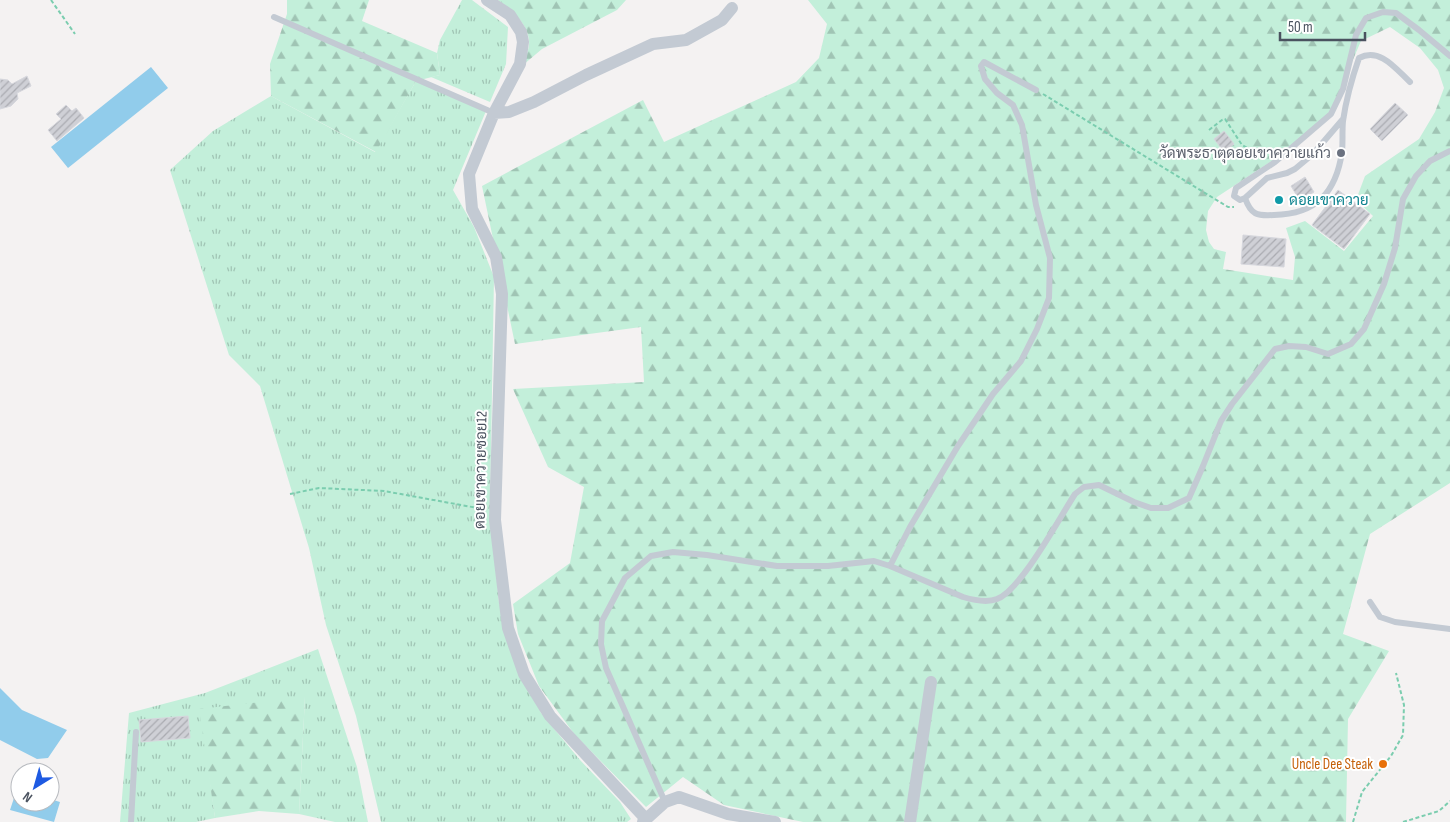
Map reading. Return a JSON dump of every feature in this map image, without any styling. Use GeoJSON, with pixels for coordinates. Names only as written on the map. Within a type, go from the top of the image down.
{"type":"FeatureCollection","features":[{"type":"Feature","properties":{"kind":"street","name":"ดอยเขาควายซอย12"},"geometry":{"type":"LineString","coordinates":[[487,0],[510,16],[521,32],[523,42],[520,64],[494,113],[469,174],[472,209],[496,257],[502,294],[495,511],[508,628],[524,674],[550,716],[644,821]]}},
{"type":"Feature","properties":{"kind":"street"},"geometry":{"type":"LineString","coordinates":[[494,113],[510,112],[534,102],[653,44],[686,40],[722,20],[732,8]]}},
{"type":"Feature","properties":{"kind":"street"},"geometry":{"type":"LineString","coordinates":[[910,822],[931,682]]}},
{"type":"Feature","properties":{"kind":"street"},"geometry":{"type":"LineString","coordinates":[[644,821],[665,802],[680,797],[731,818],[775,822]]}},
{"type":"Feature","properties":{"kind":"lane"},"geometry":{"type":"LineString","coordinates":[[1344,119],[1313,154],[1295,169],[1267,178],[1245,198],[1240,200],[1234,196],[1236,188],[1276,162],[1331,114],[1343,89],[1356,35],[1366,18],[1383,12],[1396,13],[1450,56]]}},
{"type":"Feature","properties":{"kind":"lane"},"geometry":{"type":"LineString","coordinates":[[274,17],[494,113]]}},
{"type":"Feature","properties":{"kind":"lane"},"geometry":{"type":"LineString","coordinates":[[1245,198],[1249,209],[1261,215],[1282,215],[1302,210],[1318,203],[1333,184],[1337,175],[1342,150],[1344,119],[1354,72],[1359,58],[1368,55],[1380,56],[1410,82]]}},
{"type":"Feature","properties":{"kind":"lane"},"geometry":{"type":"LineString","coordinates":[[890,566],[910,527],[958,446],[993,394],[1021,361],[1037,329],[1049,298],[1050,258],[1036,205],[1022,125],[1013,105],[996,93],[985,79],[981,66],[984,62],[1036,90]]}},
{"type":"Feature","properties":{"kind":"lane"},"geometry":{"type":"LineString","coordinates":[[665,802],[606,668],[601,644],[602,621],[625,578],[651,556],[673,552],[707,555],[777,566],[828,566],[874,562],[890,566],[962,597],[975,600],[996,600],[1010,592],[1024,575],[1075,494],[1084,487],[1099,485],[1151,508],[1168,508],[1188,498],[1204,466],[1221,421],[1236,398],[1275,349],[1289,346],[1306,347],[1328,354],[1351,344],[1364,329],[1384,284],[1392,257],[1403,199],[1416,176],[1430,161],[1450,151]]}},
{"type":"Feature","properties":{"kind":"lane"},"geometry":{"type":"LineString","coordinates":[[1370,602],[1380,617],[1388,620],[1450,628]]}},
{"type":"Feature","properties":{"kind":"lane"},"geometry":{"type":"LineString","coordinates":[[131,822],[136,732]]}},
{"type":"Feature","properties":{"kind":"path"},"geometry":{"type":"LineString","coordinates":[[51,0],[76,34]]}},
{"type":"Feature","properties":{"kind":"path"},"geometry":{"type":"LineString","coordinates":[[1036,90],[1228,207]]}},
{"type":"Feature","properties":{"kind":"path"},"geometry":{"type":"LineString","coordinates":[[1209,130],[1225,119],[1242,146],[1276,162]]}},
{"type":"Feature","properties":{"kind":"path"},"geometry":{"type":"LineString","coordinates":[[290,494],[319,488],[384,491],[495,511]]}},
{"type":"Feature","properties":{"kind":"path"},"geometry":{"type":"LineString","coordinates":[[1353,822],[1362,792],[1391,756],[1402,735],[1404,705],[1396,673]]}},
{"type":"Feature","properties":{"kind":"path"},"geometry":{"type":"LineString","coordinates":[[1403,822],[1439,811],[1450,801]]}},
{"type":"Feature","properties":{"kind":"green space"},"geometry":{"type":"Polygon","coordinates":[[[287,0],[369,0],[362,21],[437,53],[440,75],[416,81],[376,152],[271,96],[270,64],[287,14],[287,0]]]}},
{"type":"Feature","properties":{"kind":"green space"},"geometry":{"type":"Polygon","coordinates":[[[462,0],[472,0],[508,27],[506,64],[490,102],[431,77],[440,75],[437,53],[440,40],[462,0]]]}},
{"type":"Feature","properties":{"kind":"green space"},"geometry":{"type":"Polygon","coordinates":[[[498,0],[626,0],[617,10],[542,49],[523,65],[529,47],[526,28],[498,0]]]}},
{"type":"Feature","properties":{"kind":"green space"},"geometry":{"type":"Polygon","coordinates":[[[808,0],[1450,0],[1450,483],[1370,534],[1343,634],[1389,651],[1348,719],[1346,822],[803,822],[724,805],[683,777],[646,807],[575,735],[539,686],[518,634],[513,604],[570,563],[584,487],[548,467],[513,389],[644,382],[641,327],[515,344],[482,186],[643,100],[664,142],[796,82],[819,58],[827,24],[808,0]],[[1390,27],[1361,41],[1330,113],[1293,147],[1217,197],[1208,211],[1206,230],[1209,242],[1214,249],[1226,252],[1223,269],[1293,280],[1295,257],[1286,228],[1305,221],[1344,251],[1373,216],[1356,200],[1365,176],[1419,139],[1435,112],[1444,88],[1438,70],[1420,48],[1390,27]]]}},
{"type":"Feature","properties":{"kind":"green space"},"geometry":{"type":"Polygon","coordinates":[[[416,81],[486,111],[453,190],[474,227],[494,277],[490,506],[499,603],[541,713],[580,760],[620,802],[631,819],[627,822],[381,822],[356,716],[326,625],[309,548],[260,386],[229,355],[170,170],[213,131],[271,96],[375,152],[416,81]]]}},
{"type":"Feature","properties":{"kind":"green space"},"geometry":{"type":"Polygon","coordinates":[[[318,649],[357,767],[368,822],[335,822],[299,814],[305,697],[209,772],[215,818],[196,822],[120,822],[129,713],[205,693],[318,649]]]}},
{"type":"Feature","properties":{"kind":"green space"},"geometry":{"type":"Polygon","coordinates":[[[305,697],[299,814],[259,811],[215,818],[199,709],[305,697]]]}},
{"type":"Feature","properties":{"kind":"water"},"geometry":{"type":"Polygon","coordinates":[[[151,67],[168,88],[68,168],[51,147],[151,67]]]}},
{"type":"Feature","properties":{"kind":"water"},"geometry":{"type":"Polygon","coordinates":[[[0,688],[22,710],[67,730],[48,758],[37,759],[0,740],[0,688]]]}},
{"type":"Feature","properties":{"kind":"water"},"geometry":{"type":"Polygon","coordinates":[[[17,812],[57,812],[54,822],[17,812]]]}},
{"type":"Feature","properties":{"kind":"building"},"geometry":{"type":"Polygon","coordinates":[[[27,76],[31,86],[17,93],[18,99],[11,106],[0,109],[0,79],[8,80],[12,84],[27,76]]]}},
{"type":"Feature","properties":{"kind":"building"},"geometry":{"type":"Polygon","coordinates":[[[1395,103],[1408,115],[1382,141],[1370,129],[1395,103]]]}},
{"type":"Feature","properties":{"kind":"building"},"geometry":{"type":"Polygon","coordinates":[[[66,105],[72,111],[76,108],[84,118],[57,141],[48,130],[61,119],[56,114],[66,105]]]}},
{"type":"Feature","properties":{"kind":"building"},"geometry":{"type":"Polygon","coordinates":[[[1224,131],[1234,144],[1224,152],[1214,139],[1224,131]]]}},
{"type":"Feature","properties":{"kind":"building"},"geometry":{"type":"Polygon","coordinates":[[[1305,177],[1314,192],[1300,201],[1291,186],[1305,177]]]}},
{"type":"Feature","properties":{"kind":"building"},"geometry":{"type":"Polygon","coordinates":[[[1338,190],[1370,214],[1344,249],[1312,225],[1338,190]]]}},
{"type":"Feature","properties":{"kind":"building"},"geometry":{"type":"Polygon","coordinates":[[[1243,235],[1286,239],[1284,267],[1241,264],[1243,235]]]}},
{"type":"Feature","properties":{"kind":"building"},"geometry":{"type":"Polygon","coordinates":[[[188,716],[190,738],[141,742],[139,720],[188,716]]]}},
{"type":"Feature","properties":{"kind":"place","name":"วัดพระธาตุดอยเขาควายแก้ว"},"geometry":{"type":"Point","coordinates":[1341,153]}},
{"type":"Feature","properties":{"kind":"place","name":"ดอยเขาควาย"},"geometry":{"type":"Point","coordinates":[1279,200]}},
{"type":"Feature","properties":{"kind":"place","name":"Uncle Dee Steak"},"geometry":{"type":"Point","coordinates":[1383,764]}}]}
